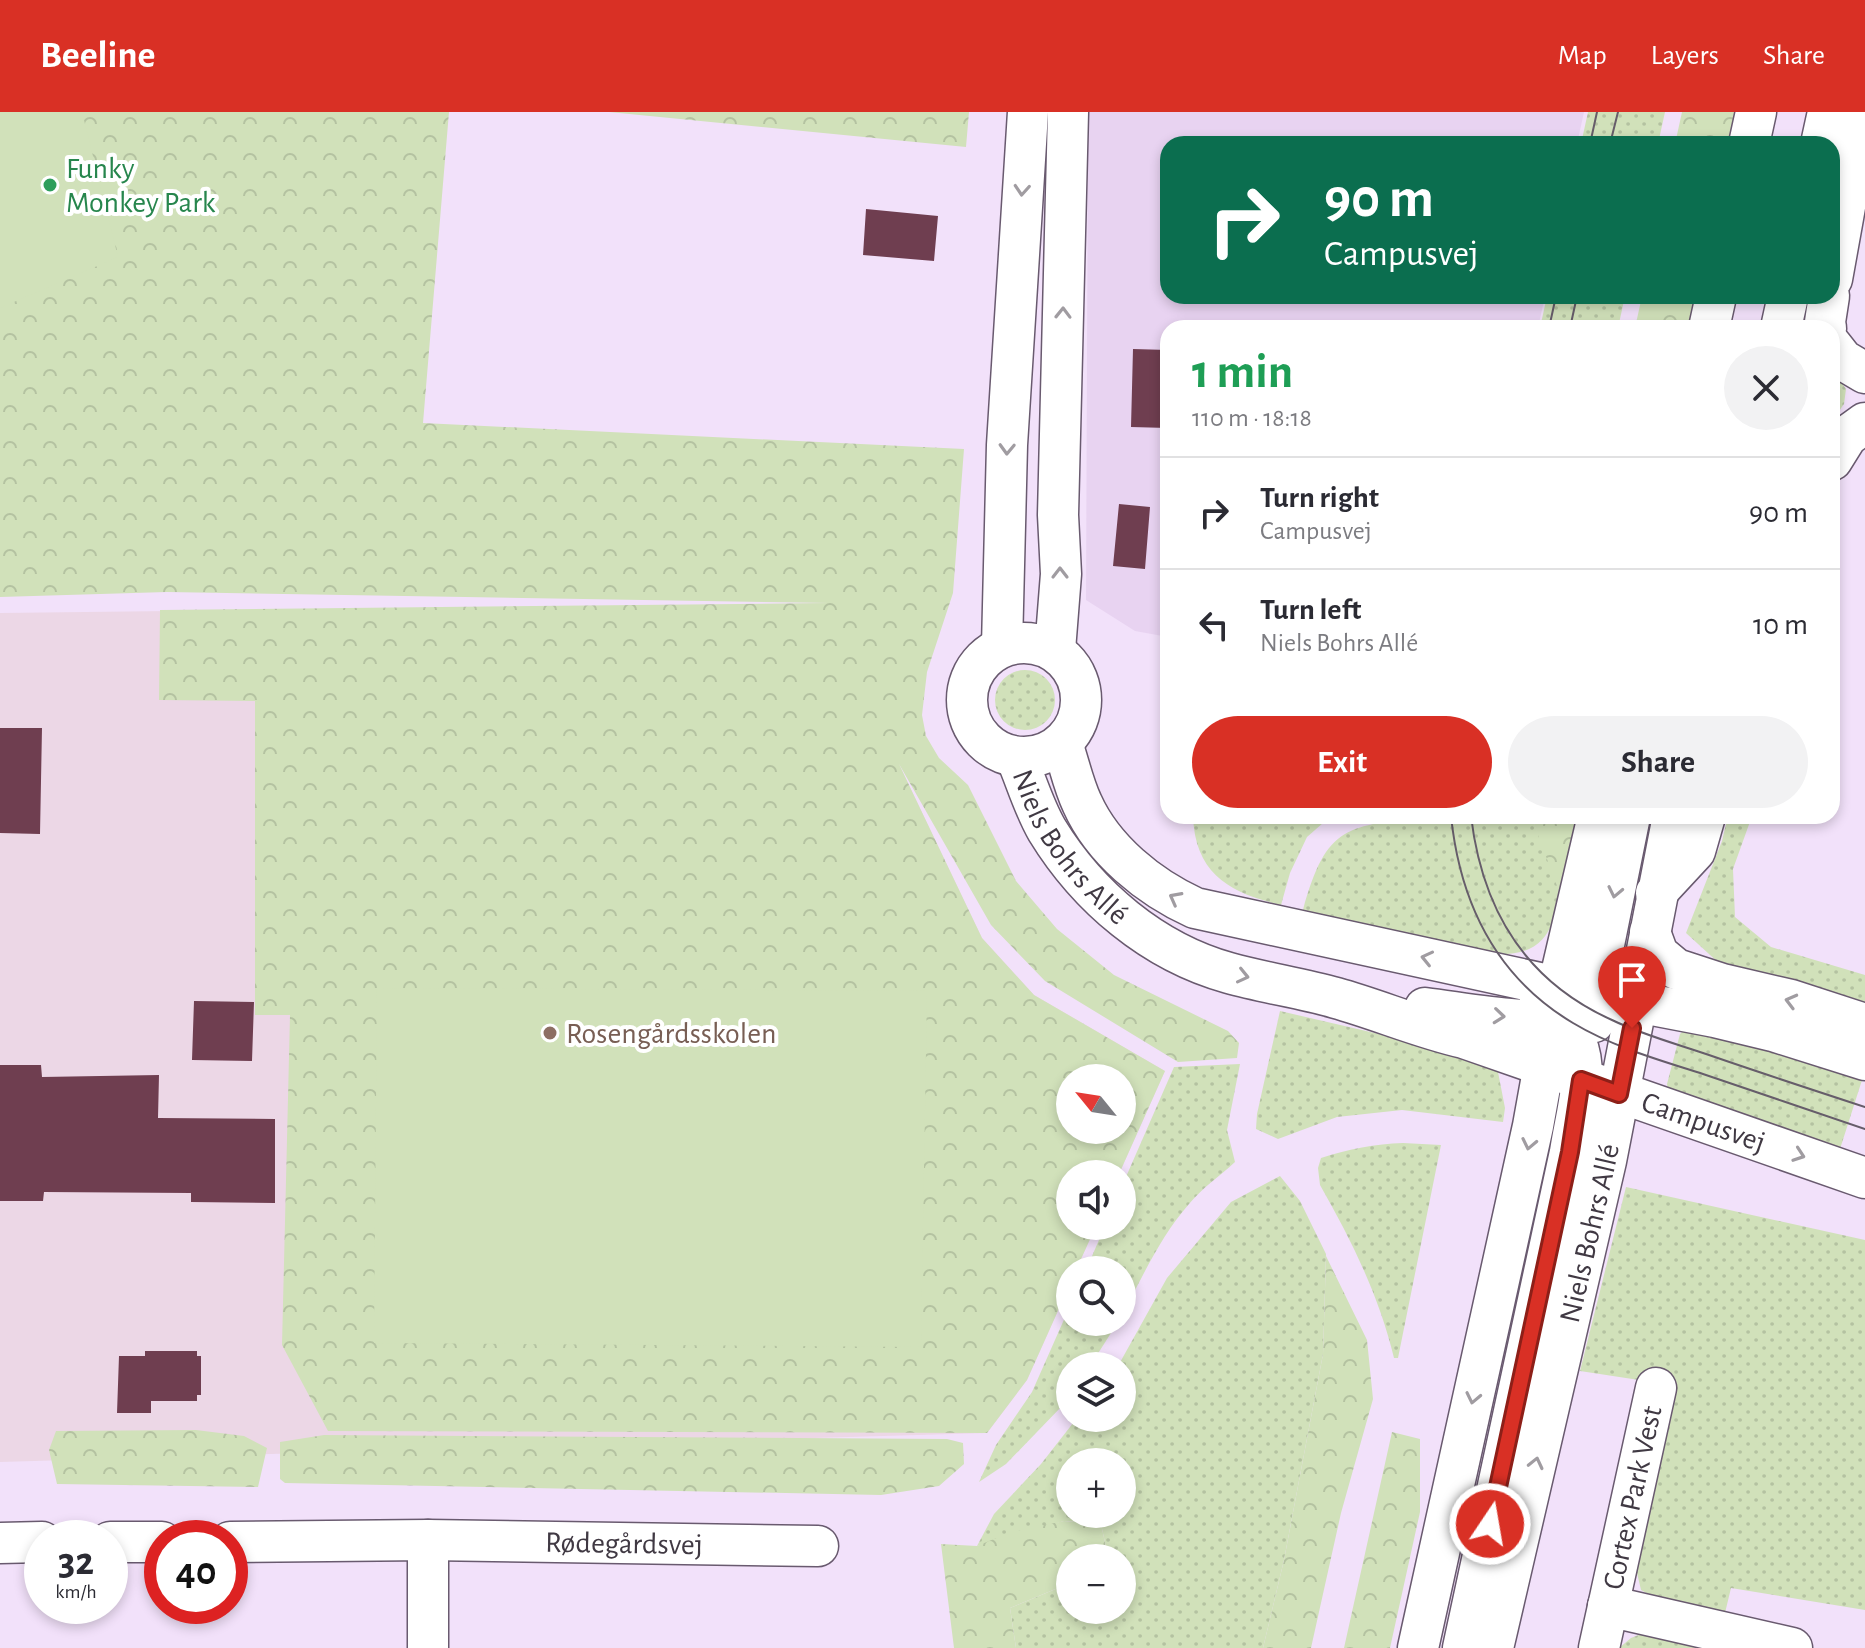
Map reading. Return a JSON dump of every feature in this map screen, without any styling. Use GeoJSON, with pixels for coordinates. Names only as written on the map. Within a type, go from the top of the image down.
{"type":"FeatureCollection","features":[{"type":"Feature","properties":{"kind":"street"},"geometry":{"type":"LineString","coordinates":[[1002,646],[1007,445],[1028,112]]}},
{"type":"Feature","properties":{"kind":"street"},"geometry":{"type":"LineString","coordinates":[[1055,650],[1061,574],[1058,515],[1068,112]]}},
{"type":"Feature","properties":{"kind":"street"},"geometry":{"type":"LineString","coordinates":[[1751,136],[1756,112]]}},
{"type":"Feature","properties":{"kind":"street"},"geometry":{"type":"LineString","coordinates":[[1823,136],[1828,112]]}},
{"type":"Feature","properties":{"kind":"street"},"geometry":{"type":"LineString","coordinates":[[1840,234],[1862,112]]}},
{"type":"Feature","properties":{"kind":"street"},"geometry":{"type":"LineString","coordinates":[[1840,356],[1865,373]]}},
{"type":"Feature","properties":{"kind":"street"},"geometry":{"type":"LineString","coordinates":[[1840,447],[1847,436],[1865,423]]}},
{"type":"Feature","properties":{"kind":"street"},"geometry":{"type":"LineString","coordinates":[[1029,642],[1055,650],[1069,662],[1078,678],[1082,698],[1079,718],[1072,732],[1048,752],[1033,757],[1016,757],[996,750],[979,736],[969,718],[966,696],[971,675],[984,658],[1002,646],[1029,642]]}},
{"type":"Feature","properties":{"kind":"street","name":"Niels Bohrs Allé"},"geometry":{"type":"LineString","coordinates":[[1062,743],[1082,804],[1112,850],[1169,896],[1220,915],[1267,922],[1480,971],[1590,1002]]}},
{"type":"Feature","properties":{"kind":"street","name":"Niels Bohrs Allé"},"geometry":{"type":"LineString","coordinates":[[1016,757],[1046,828],[1085,881],[1113,910],[1148,935],[1188,957],[1227,972],[1338,998],[1543,1067]]}},
{"type":"Feature","properties":{"kind":"street","name":"Niels Bohrs Allé"},"geometry":{"type":"LineString","coordinates":[[1493,1648],[1619,1094],[1590,1002],[1598,824]]}},
{"type":"Feature","properties":{"kind":"street"},"geometry":{"type":"LineString","coordinates":[[1463,1648],[1570,1152],[1581,1080],[1580,1048],[1573,1031],[1590,1002],[1628,824]]}},
{"type":"Feature","properties":{"kind":"street","name":"Niels Bohrs Allé"},"geometry":{"type":"LineString","coordinates":[[1418,1648],[1533,1126],[1543,1067],[1590,1002],[1650,932],[1671,824]]}},
{"type":"Feature","properties":{"kind":"street"},"geometry":{"type":"LineString","coordinates":[[1656,893],[1695,851],[1703,824]]}},
{"type":"Feature","properties":{"kind":"street"},"geometry":{"type":"LineString","coordinates":[[1650,932],[1658,954],[1676,969],[1865,1024]]}},
{"type":"Feature","properties":{"kind":"street"},"geometry":{"type":"LineString","coordinates":[[1338,998],[1590,1002],[1773,1031],[1865,1060]]}},
{"type":"Feature","properties":{"kind":"street","name":"Campusvej"},"geometry":{"type":"LineString","coordinates":[[1543,1067],[1865,1178]]}},
{"type":"Feature","properties":{"kind":"street","name":"Cortex Park Vest"},"geometry":{"type":"LineString","coordinates":[[1599,1648],[1656,1388]]}},
{"type":"Feature","properties":{"kind":"street"},"geometry":{"type":"LineString","coordinates":[[428,1540],[428,1648]]}},
{"type":"Feature","properties":{"kind":"street","name":"Rødegårdsvej"},"geometry":{"type":"LineString","coordinates":[[248,1542],[428,1540],[818,1546]]}},
{"type":"Feature","properties":{"kind":"street"},"geometry":{"type":"LineString","coordinates":[[0,1543],[24,1542]]}},
{"type":"Feature","properties":{"kind":"street","name":"Cortex Park Vest"},"geometry":{"type":"LineString","coordinates":[[1608,1606],[1792,1648]]}},
{"type":"Feature","properties":{"kind":"shaded area"},"geometry":{"type":"Polygon","coordinates":[[[1088,112],[1584,112],[1579,136],[1160,136],[1160,304],[1543,304],[1540,320],[1160,320],[1160,636],[1135,631],[1086,600],[1088,112]]]}},
{"type":"Feature","properties":{"kind":"shaded area","name":"Rosengårdsskolen"},"geometry":{"type":"Polygon","coordinates":[[[876,603],[891,748],[982,938],[1034,995],[1165,1071],[1136,1136],[1136,1064],[1056,1064],[1056,1144],[1132,1144],[1125,1160],[1056,1160],[1056,1240],[1090,1240],[1082,1256],[1056,1256],[1056,1315],[1027,1380],[987,1433],[0,1462],[0,613],[876,603]]]}},
{"type":"Feature","properties":{"kind":"green space","name":"Rosengårdsskolen"},"geometry":{"type":"Polygon","coordinates":[[[0,112],[449,112],[423,423],[964,449],[953,593],[927,672],[922,715],[926,736],[939,758],[968,785],[1016,881],[1057,929],[1114,975],[1228,1031],[1239,1043],[1237,1058],[1178,1062],[1045,981],[991,925],[899,764],[982,938],[1034,995],[1165,1071],[1136,1136],[1136,1064],[1056,1064],[1056,1144],[1132,1144],[1125,1160],[1056,1160],[1056,1240],[1090,1240],[1082,1256],[1056,1256],[1056,1315],[1027,1380],[987,1433],[328,1431],[282,1345],[290,1015],[255,1015],[255,701],[159,700],[160,610],[829,603],[167,592],[0,597],[0,112]]]}},
{"type":"Feature","properties":{"kind":"green space","name":"Funky Monkey Park"},"geometry":{"type":"Polygon","coordinates":[[[0,112],[82,112],[118,257],[0,308],[0,112]]]}},
{"type":"Feature","properties":{"kind":"green space"},"geometry":{"type":"Polygon","coordinates":[[[609,112],[969,112],[966,147],[609,112]]]}},
{"type":"Feature","properties":{"kind":"green space"},"geometry":{"type":"Polygon","coordinates":[[[1588,112],[1665,112],[1660,136],[1583,136],[1588,112]]]}},
{"type":"Feature","properties":{"kind":"green space"},"geometry":{"type":"Polygon","coordinates":[[[1682,112],[1735,112],[1730,136],[1677,136],[1682,112]]]}},
{"type":"Feature","properties":{"kind":"green space"},"geometry":{"type":"Polygon","coordinates":[[[1545,304],[1623,304],[1620,320],[1542,320],[1545,304]]]}},
{"type":"Feature","properties":{"kind":"green space"},"geometry":{"type":"Polygon","coordinates":[[[1640,304],[1693,304],[1690,320],[1637,320],[1640,304]]]}},
{"type":"Feature","properties":{"kind":"green space"},"geometry":{"type":"Polygon","coordinates":[[[1840,380],[1846,389],[1840,410],[1840,380]]]}},
{"type":"Feature","properties":{"kind":"green space"},"geometry":{"type":"Polygon","coordinates":[[[1025,670],[1037,672],[1046,679],[1053,688],[1053,712],[1046,721],[1037,728],[1025,730],[1013,728],[1004,721],[997,712],[995,700],[997,688],[1004,679],[1013,672],[1025,670]]]}},
{"type":"Feature","properties":{"kind":"green space"},"geometry":{"type":"Polygon","coordinates":[[[1194,824],[1322,824],[1307,837],[1290,873],[1281,905],[1246,894],[1219,878],[1200,853],[1194,824]]]}},
{"type":"Feature","properties":{"kind":"green space"},"geometry":{"type":"Polygon","coordinates":[[[1374,824],[1534,824],[1558,885],[1558,904],[1550,928],[1538,943],[1522,952],[1491,954],[1303,910],[1321,860],[1344,834],[1374,824]]]}},
{"type":"Feature","properties":{"kind":"green space"},"geometry":{"type":"Polygon","coordinates":[[[1534,824],[1576,824],[1560,894],[1534,824]]]}},
{"type":"Feature","properties":{"kind":"green space"},"geometry":{"type":"Polygon","coordinates":[[[1726,824],[1749,824],[1733,869],[1735,917],[1771,947],[1865,975],[1865,1003],[1721,965],[1686,933],[1726,824]]]}},
{"type":"Feature","properties":{"kind":"green space"},"geometry":{"type":"Polygon","coordinates":[[[377,988],[927,991],[921,1347],[374,1343],[377,988]]]}},
{"type":"Feature","properties":{"kind":"green space"},"geometry":{"type":"Polygon","coordinates":[[[1280,1011],[1478,1057],[1498,1072],[1505,1108],[1503,1122],[1402,1110],[1337,1117],[1278,1139],[1256,1129],[1280,1011]]]}},
{"type":"Feature","properties":{"kind":"green space"},"geometry":{"type":"Polygon","coordinates":[[[1684,1030],[1750,1043],[1863,1077],[1840,1149],[1668,1089],[1680,1034],[1684,1030]]]}},
{"type":"Feature","properties":{"kind":"green space"},"geometry":{"type":"Polygon","coordinates":[[[1240,1064],[1227,1130],[1235,1162],[1200,1193],[1179,1217],[1136,1288],[1136,1256],[1092,1256],[1099,1240],[1136,1240],[1136,1160],[1133,1160],[1174,1067],[1240,1064]]]}},
{"type":"Feature","properties":{"kind":"green space"},"geometry":{"type":"Polygon","coordinates":[[[1403,1143],[1441,1145],[1398,1358],[1394,1358],[1354,1248],[1320,1185],[1318,1168],[1321,1158],[1331,1155],[1403,1143]]]}},
{"type":"Feature","properties":{"kind":"green space"},"geometry":{"type":"Polygon","coordinates":[[[1280,1176],[1300,1201],[1326,1254],[1323,1354],[1284,1560],[1263,1648],[1016,1648],[1010,1608],[1056,1589],[1056,1624],[1136,1624],[1136,1544],[1105,1544],[1102,1528],[1136,1528],[1136,1448],[1056,1448],[1056,1523],[977,1546],[994,1514],[1066,1432],[1136,1432],[1136,1352],[1126,1352],[1167,1278],[1231,1202],[1280,1176]]]}},
{"type":"Feature","properties":{"kind":"green space"},"geometry":{"type":"Polygon","coordinates":[[[1626,1187],[1865,1240],[1865,1610],[1731,1588],[1725,1613],[1657,1599],[1641,1590],[1634,1560],[1639,1380],[1580,1371],[1626,1187]]]}},
{"type":"Feature","properties":{"kind":"green space"},"geometry":{"type":"Polygon","coordinates":[[[1326,1256],[1367,1340],[1373,1399],[1341,1513],[1311,1648],[1263,1648],[1284,1560],[1323,1354],[1326,1256]]]}},
{"type":"Feature","properties":{"kind":"green space"},"geometry":{"type":"Polygon","coordinates":[[[1057,1336],[1109,1336],[1099,1352],[1056,1352],[1056,1412],[1006,1464],[979,1482],[996,1445],[1032,1392],[1057,1336]]]}},
{"type":"Feature","properties":{"kind":"green space"},"geometry":{"type":"Polygon","coordinates":[[[196,1430],[244,1436],[267,1448],[258,1487],[57,1484],[49,1450],[56,1431],[196,1430]]]}},
{"type":"Feature","properties":{"kind":"green space"},"geometry":{"type":"Polygon","coordinates":[[[1392,1432],[1420,1439],[1420,1512],[1390,1648],[1344,1648],[1392,1432]]]}},
{"type":"Feature","properties":{"kind":"green space"},"geometry":{"type":"Polygon","coordinates":[[[324,1435],[947,1439],[963,1443],[964,1464],[939,1486],[881,1495],[285,1483],[280,1479],[280,1442],[324,1435]]]}},
{"type":"Feature","properties":{"kind":"green space"},"geometry":{"type":"Polygon","coordinates":[[[1056,1523],[1056,1528],[1102,1528],[1105,1544],[1056,1544],[1056,1589],[1010,1608],[1016,1648],[954,1648],[941,1544],[977,1546],[1011,1532],[1056,1523]]]}},
{"type":"Feature","properties":{"kind":"green space"},"geometry":{"type":"Polygon","coordinates":[[[1641,1634],[1705,1648],[1619,1648],[1641,1634]]]}},
{"type":"Feature","properties":{"kind":"building"},"geometry":{"type":"Polygon","coordinates":[[[866,209],[938,216],[934,261],[863,255],[866,209]]]}},
{"type":"Feature","properties":{"kind":"building"},"geometry":{"type":"Polygon","coordinates":[[[1133,349],[1160,350],[1160,428],[1131,427],[1133,349]]]}},
{"type":"Feature","properties":{"kind":"building"},"geometry":{"type":"Polygon","coordinates":[[[1119,504],[1150,507],[1145,569],[1113,566],[1119,504]]]}},
{"type":"Feature","properties":{"kind":"building"},"geometry":{"type":"Polygon","coordinates":[[[0,728],[42,728],[40,834],[0,833],[0,728]]]}},
{"type":"Feature","properties":{"kind":"building"},"geometry":{"type":"Polygon","coordinates":[[[194,1001],[254,1002],[252,1061],[192,1060],[194,1001]]]}},
{"type":"Feature","properties":{"kind":"building"},"geometry":{"type":"Polygon","coordinates":[[[0,1065],[41,1065],[42,1077],[159,1075],[158,1118],[275,1119],[275,1203],[191,1202],[191,1193],[44,1192],[43,1201],[0,1201],[0,1065]]]}},
{"type":"Feature","properties":{"kind":"building"},"geometry":{"type":"Polygon","coordinates":[[[145,1351],[197,1351],[197,1356],[201,1356],[201,1395],[197,1395],[197,1401],[151,1401],[151,1413],[117,1413],[119,1356],[145,1356],[145,1351]]]}},
{"type":"Feature","properties":{"kind":"tram line"},"geometry":{"type":"LineString","coordinates":[[1592,136],[1597,112]]}},
{"type":"Feature","properties":{"kind":"tram line"},"geometry":{"type":"LineString","coordinates":[[1612,136],[1618,112]]}},
{"type":"Feature","properties":{"kind":"tram line"},"geometry":{"type":"LineString","coordinates":[[1551,320],[1554,304]]}},
{"type":"Feature","properties":{"kind":"tram line"},"geometry":{"type":"LineString","coordinates":[[1572,320],[1575,304]]}},
{"type":"Feature","properties":{"kind":"tram line"},"geometry":{"type":"LineString","coordinates":[[1452,824],[1463,878],[1486,934],[1503,960],[1546,1004],[1588,1032],[1620,1046],[1865,1129]]}},
{"type":"Feature","properties":{"kind":"tram line"},"geometry":{"type":"LineString","coordinates":[[1472,824],[1485,882],[1513,938],[1532,963],[1581,1004],[1636,1030],[1865,1107]]}},
{"type":"Feature","properties":{"kind":"place","name":"Funky Monkey Park"},"geometry":{"type":"Point","coordinates":[50,185]}},
{"type":"Feature","properties":{"kind":"place","name":"Rosengårdsskolen"},"geometry":{"type":"Point","coordinates":[550,1033]}},
{"type":"Feature","properties":{"kind":"route"},"geometry":{"type":"LineString","coordinates":[[1490,1524],[1570,1152],[1581,1080],[1619,1094],[1632,1028]]}}]}
